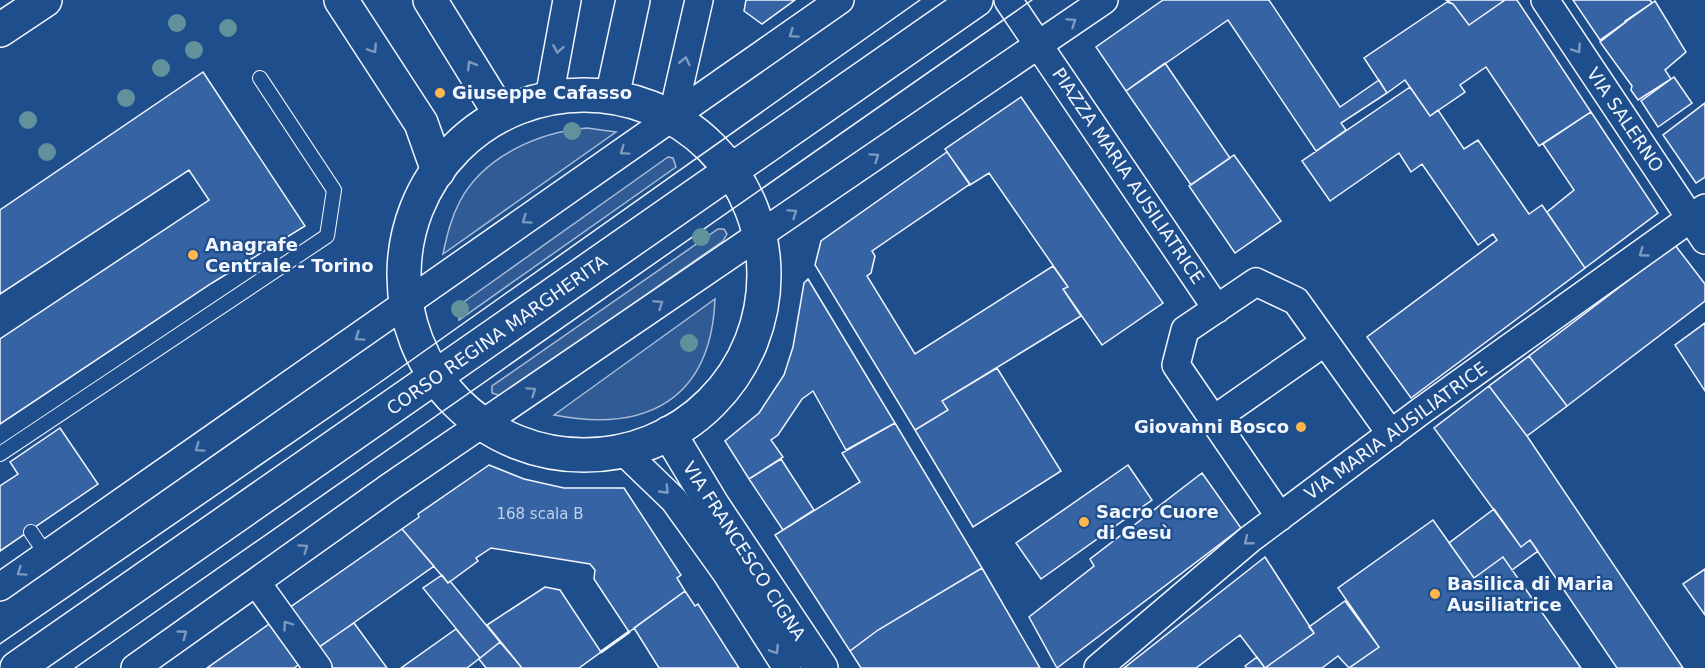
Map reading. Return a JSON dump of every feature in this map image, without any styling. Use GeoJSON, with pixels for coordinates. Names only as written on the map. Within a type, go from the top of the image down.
{"type":"FeatureCollection","features":[{"type":"Feature","properties":{"kind":"main road"},"geometry":{"type":"LineString","coordinates":[[0,30],[45,0]]}},
{"type":"Feature","properties":{"kind":"main road"},"geometry":{"type":"LineString","coordinates":[[340,0],[421,123],[438,171]]}},
{"type":"Feature","properties":{"kind":"main road"},"geometry":{"type":"LineString","coordinates":[[430,0],[501,115]]}},
{"type":"Feature","properties":{"kind":"main road"},"geometry":{"type":"LineString","coordinates":[[612,97],[633,0]]}},
{"type":"Feature","properties":{"kind":"main road","name":"CORSO REGINA MARGHERITA"},"geometry":{"type":"LineString","coordinates":[[17,668],[437,378],[976,0]]}},
{"type":"Feature","properties":{"kind":"main road"},"geometry":{"type":"LineString","coordinates":[[581,95],[612,97],[639,103],[672,118],[706,142],[732,172],[747,199],[759,235],[764,275],[762,296],[753,334],[745,353],[724,387],[710,402],[669,433],[622,450],[590,454],[550,451],[511,439],[483,423],[456,401],[437,378],[418,344],[407,304],[405,269],[409,234],[425,190],[438,171],[471,135],[501,115],[549,98],[581,95]]}},
{"type":"Feature","properties":{"kind":"main road","name":"VIA FRANCESCO CIGNA"},"geometry":{"type":"LineString","coordinates":[[669,433],[713,506],[821,668]]}},
{"type":"Feature","properties":{"kind":"street"},"geometry":{"type":"LineString","coordinates":[[549,98],[567,0]]}},
{"type":"Feature","properties":{"kind":"street"},"geometry":{"type":"LineString","coordinates":[[672,118],[699,0]]}},
{"type":"Feature","properties":{"kind":"street"},"geometry":{"type":"LineString","coordinates":[[0,586],[840,0]]}},
{"type":"Feature","properties":{"kind":"street"},"geometry":{"type":"LineString","coordinates":[[1008,0],[1040,44]]}},
{"type":"Feature","properties":{"kind":"street"},"geometry":{"type":"LineString","coordinates":[[135,668],[483,423],[1104,0]]}},
{"type":"Feature","properties":{"kind":"street","name":"VIA SALERNO"},"geometry":{"type":"LineString","coordinates":[[1545,0],[1700,222]]}},
{"type":"Feature","properties":{"kind":"street","name":"PIAZZA MARIA AUSILIATRICE"},"geometry":{"type":"LineString","coordinates":[[1040,44],[1217,309]]}},
{"type":"Feature","properties":{"kind":"street","name":"VIA MARIA AUSILIATRICE"},"geometry":{"type":"LineString","coordinates":[[1098,668],[1250,540],[1392,434],[1700,222]]}},
{"type":"Feature","properties":{"kind":"street"},"geometry":{"type":"LineString","coordinates":[[1280,517],[1176,365],[1185,330],[1256,282],[1296,302],[1392,434]]}},
{"type":"Feature","properties":{"kind":"street"},"geometry":{"type":"LineString","coordinates":[[1213,420],[1325,342]]}},
{"type":"Feature","properties":{"kind":"street","name":"VIA FRANCESCO CIGNA"},"geometry":{"type":"LineString","coordinates":[[622,450],[674,500],[724,571],[787,668]]}},
{"type":"Feature","properties":{"kind":"street"},"geometry":{"type":"LineString","coordinates":[[256,582],[318,668]]}},
{"type":"Feature","properties":{"kind":"lane"},"geometry":{"type":"LineString","coordinates":[[0,454],[327,236],[334,190],[260,78]]}},
{"type":"Feature","properties":{"kind":"lane"},"geometry":{"type":"LineString","coordinates":[[31,532],[46,555]]}},
{"type":"Feature","properties":{"kind":"shaded area"},"geometry":{"type":"Polygon","coordinates":[[[587,128],[616,132],[443,254],[457,207],[470,185],[483,171],[498,159],[532,141],[569,130],[587,128]]]}},
{"type":"Feature","properties":{"kind":"shaded area"},"geometry":{"type":"Polygon","coordinates":[[[668,157],[673,158],[676,167],[459,320],[458,306],[668,157]]]}},
{"type":"Feature","properties":{"kind":"shaded area"},"geometry":{"type":"Polygon","coordinates":[[[718,229],[724,229],[727,234],[723,241],[501,396],[492,393],[492,386],[718,229]]]}},
{"type":"Feature","properties":{"kind":"shaded area"},"geometry":{"type":"Polygon","coordinates":[[[715,299],[711,334],[701,362],[687,385],[668,402],[644,413],[617,419],[587,419],[554,415],[715,299]]]}},
{"type":"Feature","properties":{"kind":"building"},"geometry":{"type":"Polygon","coordinates":[[[746,0],[795,0],[762,24],[744,11],[746,0]]]}},
{"type":"Feature","properties":{"kind":"building"},"geometry":{"type":"Polygon","coordinates":[[[1163,0],[1269,0],[1340,107],[1379,80],[1387,93],[1341,123],[1346,130],[1316,151],[1228,20],[1126,91],[1096,47],[1163,0]]]}},
{"type":"Feature","properties":{"kind":"building"},"geometry":{"type":"Polygon","coordinates":[[[1446,0],[1505,0],[1469,25],[1453,4],[1446,0]]]}},
{"type":"Feature","properties":{"kind":"building"},"geometry":{"type":"Polygon","coordinates":[[[1505,0],[1517,0],[1591,112],[1539,146],[1486,67],[1460,85],[1465,92],[1430,116],[1405,80],[1387,93],[1364,58],[1447,2],[1453,4],[1469,25],[1505,0]]]}},
{"type":"Feature","properties":{"kind":"building"},"geometry":{"type":"Polygon","coordinates":[[[1573,0],[1650,0],[1652,3],[1600,40],[1573,0]]]}},
{"type":"Feature","properties":{"kind":"building"},"geometry":{"type":"Polygon","coordinates":[[[1655,1],[1686,52],[1665,70],[1671,79],[1638,100],[1631,90],[1632,86],[1600,42],[1625,21],[1655,1]]]}},
{"type":"Feature","properties":{"kind":"building"},"geometry":{"type":"Polygon","coordinates":[[[1165,63],[1230,158],[1191,185],[1126,91],[1165,63]]]}},
{"type":"Feature","properties":{"kind":"building","name":"Anagrafe Centrale - Torino"},"geometry":{"type":"Polygon","coordinates":[[[203,72],[305,226],[212,283],[0,424],[0,339],[209,200],[189,170],[0,294],[0,210],[203,72]]]}},
{"type":"Feature","properties":{"kind":"building"},"geometry":{"type":"Polygon","coordinates":[[[1674,77],[1692,103],[1658,127],[1641,101],[1674,77]]]}},
{"type":"Feature","properties":{"kind":"building"},"geometry":{"type":"Polygon","coordinates":[[[1410,87],[1430,116],[1438,110],[1464,149],[1478,140],[1529,214],[1542,205],[1585,268],[1411,398],[1367,337],[1497,240],[1493,234],[1478,245],[1422,164],[1411,172],[1399,153],[1330,201],[1302,161],[1410,87]]]}},
{"type":"Feature","properties":{"kind":"building"},"geometry":{"type":"Polygon","coordinates":[[[1021,97],[1163,303],[1102,345],[1063,289],[1068,287],[989,173],[970,185],[945,149],[1021,97]]]}},
{"type":"Feature","properties":{"kind":"building"},"geometry":{"type":"Polygon","coordinates":[[[1705,103],[1705,177],[1696,183],[1663,135],[1705,103]]]}},
{"type":"Feature","properties":{"kind":"building"},"geometry":{"type":"Polygon","coordinates":[[[1591,112],[1658,213],[1585,268],[1547,212],[1574,190],[1543,144],[1591,112]]]}},
{"type":"Feature","properties":{"kind":"building"},"geometry":{"type":"Polygon","coordinates":[[[947,152],[970,184],[872,251],[875,256],[871,273],[867,276],[915,354],[1053,266],[1068,287],[1063,289],[1081,316],[942,401],[948,410],[915,430],[815,265],[821,241],[947,152]]]}},
{"type":"Feature","properties":{"kind":"building"},"geometry":{"type":"Polygon","coordinates":[[[1234,155],[1281,221],[1235,253],[1189,186],[1234,155]]]}},
{"type":"Feature","properties":{"kind":"building"},"geometry":{"type":"Polygon","coordinates":[[[1675,245],[1705,284],[1705,301],[1567,406],[1529,356],[1675,245]]]}},
{"type":"Feature","properties":{"kind":"building"},"geometry":{"type":"Polygon","coordinates":[[[808,279],[895,423],[846,450],[813,391],[802,399],[778,435],[771,440],[783,457],[749,479],[725,441],[759,413],[784,375],[793,347],[804,283],[808,279]]]}},
{"type":"Feature","properties":{"kind":"building"},"geometry":{"type":"Polygon","coordinates":[[[1705,323],[1705,391],[1675,345],[1705,323]]]}},
{"type":"Feature","properties":{"kind":"building"},"geometry":{"type":"Polygon","coordinates":[[[1529,356],[1567,406],[1527,436],[1489,386],[1529,356]]]}},
{"type":"Feature","properties":{"kind":"building"},"geometry":{"type":"Polygon","coordinates":[[[997,368],[1061,471],[973,527],[915,430],[948,410],[942,401],[997,368]]]}},
{"type":"Feature","properties":{"kind":"building"},"geometry":{"type":"Polygon","coordinates":[[[1489,386],[1527,436],[1683,668],[1617,668],[1530,540],[1521,547],[1434,428],[1489,386]]]}},
{"type":"Feature","properties":{"kind":"building"},"geometry":{"type":"Polygon","coordinates":[[[895,423],[982,568],[878,630],[850,651],[775,535],[860,482],[842,453],[895,423]]]}},
{"type":"Feature","properties":{"kind":"building"},"geometry":{"type":"Polygon","coordinates":[[[60,428],[98,484],[0,551],[0,486],[18,474],[10,462],[60,428]]]}},
{"type":"Feature","properties":{"kind":"building"},"geometry":{"type":"Polygon","coordinates":[[[781,459],[814,510],[783,530],[749,479],[781,459]]]}},
{"type":"Feature","properties":{"kind":"building"},"geometry":{"type":"Polygon","coordinates":[[[489,465],[524,479],[564,488],[624,488],[681,575],[677,578],[685,591],[629,632],[594,579],[595,570],[590,564],[491,548],[476,558],[478,561],[448,583],[402,529],[419,517],[418,514],[489,465]]]}},
{"type":"Feature","properties":{"kind":"building","name":"Sacro Cuore di Gesù"},"geometry":{"type":"Polygon","coordinates":[[[1128,465],[1152,500],[1041,579],[1016,543],[1128,465]]]}},
{"type":"Feature","properties":{"kind":"building"},"geometry":{"type":"Polygon","coordinates":[[[1202,473],[1241,528],[1057,668],[1029,617],[1094,566],[1090,559],[1202,473]]]}},
{"type":"Feature","properties":{"kind":"building"},"geometry":{"type":"Polygon","coordinates":[[[1494,509],[1521,547],[1530,540],[1538,551],[1512,570],[1503,557],[1474,578],[1449,543],[1494,509]]]}},
{"type":"Feature","properties":{"kind":"building","name":"Basilica di Maria Ausiliatrice"},"geometry":{"type":"Polygon","coordinates":[[[1433,520],[1474,578],[1503,557],[1581,668],[1349,668],[1379,647],[1338,588],[1433,520]]]}},
{"type":"Feature","properties":{"kind":"building"},"geometry":{"type":"Polygon","coordinates":[[[402,529],[434,566],[318,648],[289,608],[402,529]]]}},
{"type":"Feature","properties":{"kind":"building"},"geometry":{"type":"Polygon","coordinates":[[[1265,557],[1314,633],[1265,668],[1240,635],[1196,668],[1124,668],[1265,557]]]}},
{"type":"Feature","properties":{"kind":"building"},"geometry":{"type":"Polygon","coordinates":[[[982,568],[1040,668],[861,668],[850,651],[878,630],[982,568]]]}},
{"type":"Feature","properties":{"kind":"building"},"geometry":{"type":"Polygon","coordinates":[[[1705,569],[1705,615],[1683,584],[1705,569]]]}},
{"type":"Feature","properties":{"kind":"building"},"geometry":{"type":"Polygon","coordinates":[[[442,575],[448,583],[450,581],[500,642],[480,658],[423,588],[442,575]]]}},
{"type":"Feature","properties":{"kind":"building"},"geometry":{"type":"Polygon","coordinates":[[[545,587],[560,590],[601,652],[579,668],[522,668],[487,625],[545,587]]]}},
{"type":"Feature","properties":{"kind":"building"},"geometry":{"type":"Polygon","coordinates":[[[685,591],[695,606],[698,604],[739,668],[659,668],[634,628],[685,591]]]}},
{"type":"Feature","properties":{"kind":"building"},"geometry":{"type":"Polygon","coordinates":[[[1345,601],[1379,647],[1349,668],[1338,656],[1322,668],[1265,668],[1314,633],[1309,627],[1345,601]]]}},
{"type":"Feature","properties":{"kind":"building"},"geometry":{"type":"Polygon","coordinates":[[[272,622],[301,663],[294,668],[207,668],[272,622]]]}},
{"type":"Feature","properties":{"kind":"building"},"geometry":{"type":"Polygon","coordinates":[[[354,623],[387,668],[333,668],[319,647],[354,623]]]}},
{"type":"Feature","properties":{"kind":"building"},"geometry":{"type":"Polygon","coordinates":[[[456,629],[480,658],[467,668],[401,668],[456,629]]]}},
{"type":"Feature","properties":{"kind":"building"},"geometry":{"type":"Polygon","coordinates":[[[500,642],[522,668],[486,668],[479,659],[500,642]]]}},
{"type":"Feature","properties":{"kind":"building"},"geometry":{"type":"Polygon","coordinates":[[[1257,657],[1265,668],[1247,668],[1245,666],[1257,657]]]}},
{"type":"Feature","properties":{"kind":"tram line"},"geometry":{"type":"LineString","coordinates":[[0,644],[375,386],[920,0]]}},
{"type":"Feature","properties":{"kind":"tram line"},"geometry":{"type":"LineString","coordinates":[[75,668],[1032,0]]}},
{"type":"Feature","properties":{"kind":"wall"},"geometry":{"type":"LineString","coordinates":[[601,652],[629,632]]}},
{"type":"Feature","properties":{"kind":"place","name":"Giuseppe Cafasso"},"geometry":{"type":"Point","coordinates":[440,93]}},
{"type":"Feature","properties":{"kind":"place","name":"Anagrafe Centrale - Torino"},"geometry":{"type":"Point","coordinates":[193,255]}},
{"type":"Feature","properties":{"kind":"place","name":"Giovanni Bosco"},"geometry":{"type":"Point","coordinates":[1301,427]}},
{"type":"Feature","properties":{"kind":"place","name":"Sacro Cuore di Gesù"},"geometry":{"type":"Point","coordinates":[1084,522]}},
{"type":"Feature","properties":{"kind":"place","name":"Basilica di Maria Ausiliatrice"},"geometry":{"type":"Point","coordinates":[1435,594]}}]}
